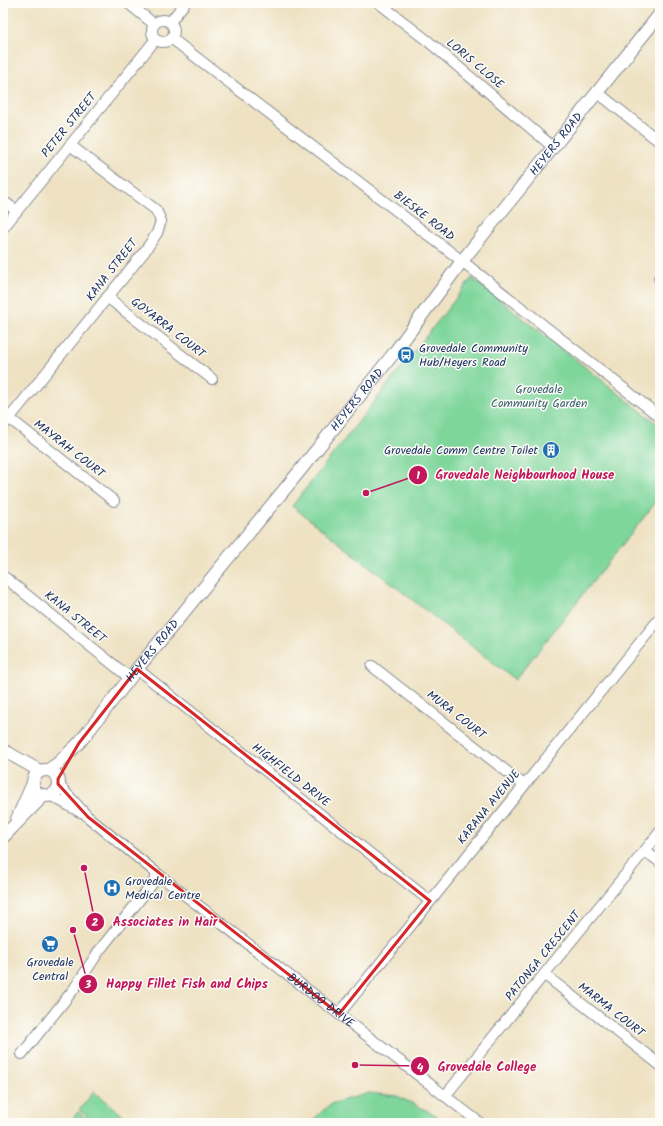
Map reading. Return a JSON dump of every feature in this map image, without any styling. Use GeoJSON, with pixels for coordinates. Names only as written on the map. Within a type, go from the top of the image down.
{"type":"FeatureCollection","features":[{"type":"Feature","properties":{"kind":"street"},"geometry":{"type":"LineString","coordinates":[[128,3],[154,24]]}},
{"type":"Feature","properties":{"kind":"street"},"geometry":{"type":"LineString","coordinates":[[170,22],[185,3]]}},
{"type":"Feature","properties":{"kind":"street","name":"LORIS CLOSE"},"geometry":{"type":"LineString","coordinates":[[379,3],[429,42],[553,147]]}},
{"type":"Feature","properties":{"kind":"street","name":"HEYERS ROAD"},"geometry":{"type":"LineString","coordinates":[[14,825],[38,776],[57,764],[79,743],[394,353],[462,261],[660,14]]}},
{"type":"Feature","properties":{"kind":"street"},"geometry":{"type":"LineString","coordinates":[[163,20],[170,22],[173,28],[171,38],[164,42],[156,39],[152,31],[154,24],[163,20]]}},
{"type":"Feature","properties":{"kind":"street","name":"BIESKE ROAD"},"geometry":{"type":"LineString","coordinates":[[171,38],[462,261],[660,416]]}},
{"type":"Feature","properties":{"kind":"street","name":"PETER STREET"},"geometry":{"type":"LineString","coordinates":[[3,228],[156,39]]}},
{"type":"Feature","properties":{"kind":"street"},"geometry":{"type":"LineString","coordinates":[[597,92],[660,142]]}},
{"type":"Feature","properties":{"kind":"street","name":"KANA STREET"},"geometry":{"type":"LineString","coordinates":[[6,422],[149,245],[160,226],[161,217],[156,210],[70,145]]}},
{"type":"Feature","properties":{"kind":"street"},"geometry":{"type":"LineString","coordinates":[[3,201],[17,211]]}},
{"type":"Feature","properties":{"kind":"street","name":"GOYARRA COURT"},"geometry":{"type":"LineString","coordinates":[[107,297],[212,379]]}},
{"type":"Feature","properties":{"kind":"street","name":"MAYRAH COURT"},"geometry":{"type":"LineString","coordinates":[[6,422],[114,501]]}},
{"type":"Feature","properties":{"kind":"street","name":"KANA STREET"},"geometry":{"type":"LineString","coordinates":[[3,576],[134,674]]}},
{"type":"Feature","properties":{"kind":"street","name":"KARANA AVENUE"},"geometry":{"type":"LineString","coordinates":[[339,1014],[660,619]]}},
{"type":"Feature","properties":{"kind":"street","name":"MURA COURT"},"geometry":{"type":"LineString","coordinates":[[372,666],[524,785]]}},
{"type":"Feature","properties":{"kind":"street","name":"HIGHFIELD DRIVE"},"geometry":{"type":"LineString","coordinates":[[134,674],[430,901]]}},
{"type":"Feature","properties":{"kind":"street","name":"HEYERS ROAD"},"geometry":{"type":"LineString","coordinates":[[3,837],[47,795],[56,791],[58,781],[79,743]]}},
{"type":"Feature","properties":{"kind":"street"},"geometry":{"type":"LineString","coordinates":[[3,750],[38,776],[54,773],[58,781]]}},
{"type":"Feature","properties":{"kind":"street"},"geometry":{"type":"LineString","coordinates":[[38,776],[36,792],[47,795]]}},
{"type":"Feature","properties":{"kind":"street","name":"BURDOO DRIVE"},"geometry":{"type":"LineString","coordinates":[[58,781],[88,817],[159,875],[480,1123]]}},
{"type":"Feature","properties":{"kind":"street","name":"BURDOO DRIVE"},"geometry":{"type":"LineString","coordinates":[[47,795],[88,817]]}},
{"type":"Feature","properties":{"kind":"street","name":"PATONGA CRESCENT"},"geometry":{"type":"LineString","coordinates":[[445,1096],[660,832]]}},
{"type":"Feature","properties":{"kind":"street"},"geometry":{"type":"LineString","coordinates":[[645,850],[660,862]]}},
{"type":"Feature","properties":{"kind":"street"},"geometry":{"type":"LineString","coordinates":[[22,1054],[74,989],[99,951],[159,875]]}},
{"type":"Feature","properties":{"kind":"street","name":"MARMA COURT"},"geometry":{"type":"LineString","coordinates":[[545,975],[660,1065]]}},
{"type":"Feature","properties":{"kind":"highlighted area"},"geometry":{"type":"Polygon","coordinates":[[[137,669],[430,901],[339,1014],[88,817],[58,784],[58,779],[79,743],[137,669]]]}},
{"type":"Feature","properties":{"kind":"green space","name":"Grovedale Community Garden"},"geometry":{"type":"Polygon","coordinates":[[[472,278],[660,426],[660,497],[515,680],[292,506],[472,278]]]}},
{"type":"Feature","properties":{"kind":"green space"},"geometry":{"type":"Polygon","coordinates":[[[94,1092],[131,1122],[95,1123],[79,1110],[94,1092]]]}},
{"type":"Feature","properties":{"kind":"green space"},"geometry":{"type":"Polygon","coordinates":[[[369,1093],[397,1096],[436,1115],[444,1123],[310,1123],[330,1104],[369,1093]]]}},
{"type":"Feature","properties":{"kind":"green space"},"geometry":{"type":"Polygon","coordinates":[[[78,1112],[91,1123],[69,1123],[78,1112]]]}},
{"type":"Feature","properties":{"kind":"place","name":"Grovedale Community Hub/Heyers Road"},"geometry":{"type":"Point","coordinates":[406,355]}},
{"type":"Feature","properties":{"kind":"place","name":"Grovedale Comm Centre Toilet"},"geometry":{"type":"Point","coordinates":[551,450]}},
{"type":"Feature","properties":{"kind":"place","name":"Grovedale Neighbourhood House"},"geometry":{"type":"Point","coordinates":[366,493]}},
{"type":"Feature","properties":{"kind":"place","name":"Associates in Hair"},"geometry":{"type":"Point","coordinates":[84,868]}},
{"type":"Feature","properties":{"kind":"place","name":"Grovedale Medical Centre"},"geometry":{"type":"Point","coordinates":[112,888]}},
{"type":"Feature","properties":{"kind":"place","name":"Happy Fillet Fish and Chips"},"geometry":{"type":"Point","coordinates":[73,930]}},
{"type":"Feature","properties":{"kind":"place","name":"Grovedale Central"},"geometry":{"type":"Point","coordinates":[50,944]}},
{"type":"Feature","properties":{"kind":"place","name":"Grovedale College"},"geometry":{"type":"Point","coordinates":[355,1065]}}]}
